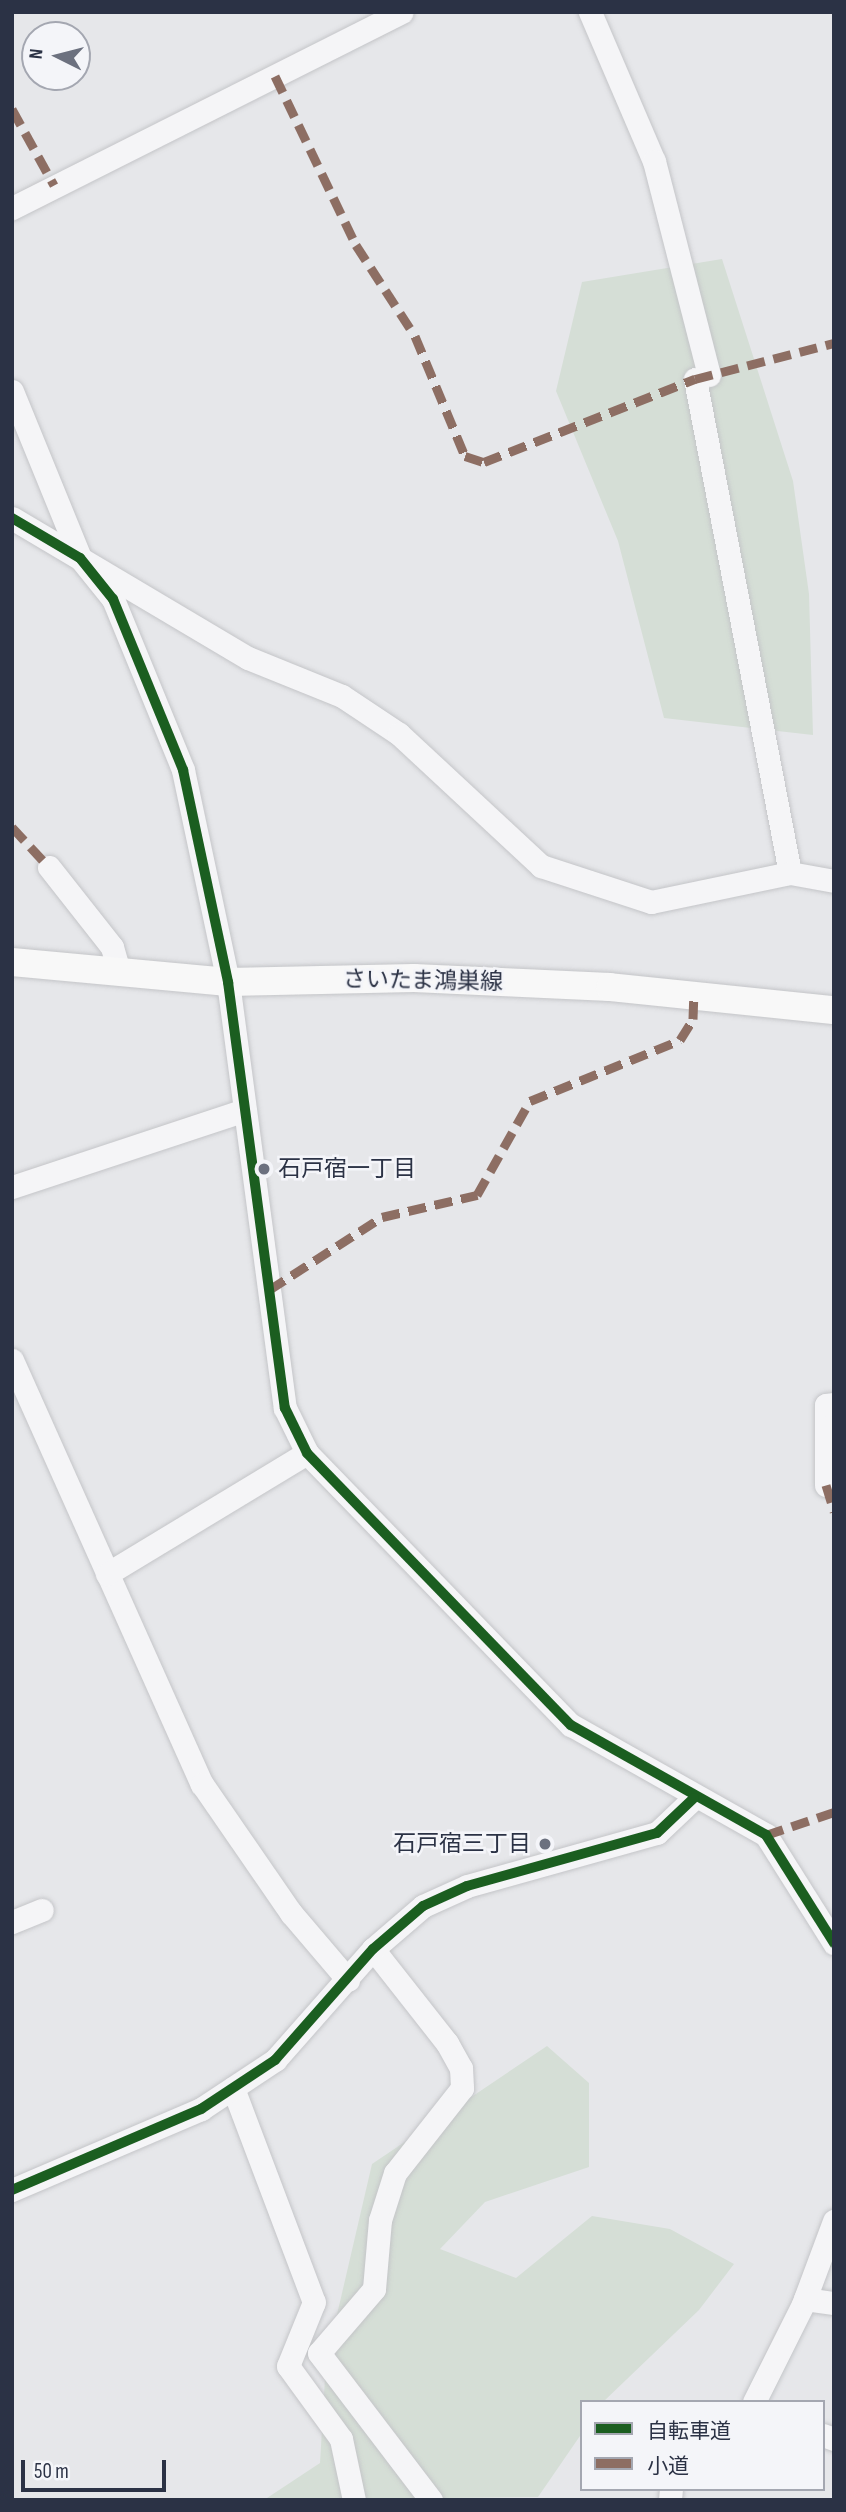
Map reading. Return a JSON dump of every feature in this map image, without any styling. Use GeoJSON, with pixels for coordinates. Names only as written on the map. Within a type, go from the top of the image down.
{"type":"FeatureCollection","features":[{"type":"Feature","properties":{"kind":"main road","name":"さいたま鴻巣線"},"geometry":{"type":"LineString","coordinates":[[12,962],[228,982],[427,979],[610,987],[834,1010]]}},
{"type":"Feature","properties":{"kind":"street"},"geometry":{"type":"LineString","coordinates":[[12,208],[402,12]]}},
{"type":"Feature","properties":{"kind":"street"},"geometry":{"type":"LineString","coordinates":[[590,12],[654,161],[702,377],[790,873]]}},
{"type":"Feature","properties":{"kind":"street"},"geometry":{"type":"LineString","coordinates":[[12,391],[79,558],[113,599],[183,770],[228,982],[285,1408],[307,1453],[570,1725],[694,1798],[766,1835],[834,1943]]}},
{"type":"Feature","properties":{"kind":"street"},"geometry":{"type":"LineString","coordinates":[[12,518],[248,658],[342,696],[399,734],[541,866],[651,902],[790,873],[834,881]]}},
{"type":"Feature","properties":{"kind":"street"},"geometry":{"type":"LineString","coordinates":[[49,867],[112,947],[119,972]]}},
{"type":"Feature","properties":{"kind":"street"},"geometry":{"type":"LineString","coordinates":[[12,1187],[246,1110]]}},
{"type":"Feature","properties":{"kind":"street"},"geometry":{"type":"LineString","coordinates":[[12,1360],[202,1784],[291,1913],[348,1980]]}},
{"type":"Feature","properties":{"kind":"street"},"geometry":{"type":"LineString","coordinates":[[825,1485],[826,1405],[834,1404]]}},
{"type":"Feature","properties":{"kind":"street"},"geometry":{"type":"LineString","coordinates":[[107,1574],[307,1453]]}},
{"type":"Feature","properties":{"kind":"street"},"geometry":{"type":"LineString","coordinates":[[12,2190],[201,2109],[275,2060],[373,1950],[423,1906],[467,1886],[657,1833],[694,1798]]}},
{"type":"Feature","properties":{"kind":"street"},"geometry":{"type":"LineString","coordinates":[[12,1922],[42,1910]]}},
{"type":"Feature","properties":{"kind":"street"},"geometry":{"type":"LineString","coordinates":[[373,1950],[447,2043],[461,2068],[462,2088],[395,2172],[380,2220],[374,2289],[319,2353],[431,2500]]}},
{"type":"Feature","properties":{"kind":"street"},"geometry":{"type":"LineString","coordinates":[[233,2088],[314,2302],[288,2366],[341,2439],[354,2500]]}},
{"type":"Feature","properties":{"kind":"street"},"geometry":{"type":"LineString","coordinates":[[755,2400],[805,2299],[834,2221]]}},
{"type":"Feature","properties":{"kind":"street"},"geometry":{"type":"LineString","coordinates":[[805,2299],[834,2303]]}},
{"type":"Feature","properties":{"kind":"shaded area"},"geometry":{"type":"Polygon","coordinates":[[[722,259],[793,481],[809,594],[813,735],[664,718],[618,541],[556,391],[582,282],[722,259]]]}},
{"type":"Feature","properties":{"kind":"shaded area"},"geometry":{"type":"Polygon","coordinates":[[[547,2046],[589,2083],[589,2167],[485,2202],[440,2249],[516,2278],[592,2216],[670,2229],[734,2264],[699,2310],[605,2400],[580,2400],[580,2436],[538,2497],[264,2500],[320,2463],[326,2362],[372,2164],[547,2046]]]}},
{"type":"Feature","properties":{"kind":"marked path"},"geometry":{"type":"LineString","coordinates":[[275,76],[356,245],[415,336],[465,456],[484,462],[695,379],[834,343]]}},
{"type":"Feature","properties":{"kind":"marked path"},"geometry":{"type":"LineString","coordinates":[[12,109],[54,185]]}},
{"type":"Feature","properties":{"kind":"marked path"},"geometry":{"type":"LineString","coordinates":[[12,827],[49,867]]}},
{"type":"Feature","properties":{"kind":"marked path"},"geometry":{"type":"LineString","coordinates":[[269,1290],[382,1217],[477,1195],[530,1101],[680,1040],[693,1019],[694,996]]}},
{"type":"Feature","properties":{"kind":"marked path"},"geometry":{"type":"LineString","coordinates":[[826,1485],[834,1512]]}},
{"type":"Feature","properties":{"kind":"marked path"},"geometry":{"type":"LineString","coordinates":[[766,1835],[834,1812]]}},
{"type":"Feature","properties":{"kind":"cycle path"},"geometry":{"type":"LineString","coordinates":[[12,518],[80,558],[113,599],[183,770],[228,982],[285,1408],[307,1453],[571,1725],[766,1835],[834,1943]]}},
{"type":"Feature","properties":{"kind":"cycle path"},"geometry":{"type":"LineString","coordinates":[[12,2190],[201,2109],[275,2060],[373,1949],[423,1906],[467,1886],[657,1833],[694,1798]]}},
{"type":"Feature","properties":{"kind":"place","name":"石戸宿一丁目"},"geometry":{"type":"Point","coordinates":[264,1169]}},
{"type":"Feature","properties":{"kind":"place","name":"石戸宿三丁目"},"geometry":{"type":"Point","coordinates":[545,1844]}}]}
